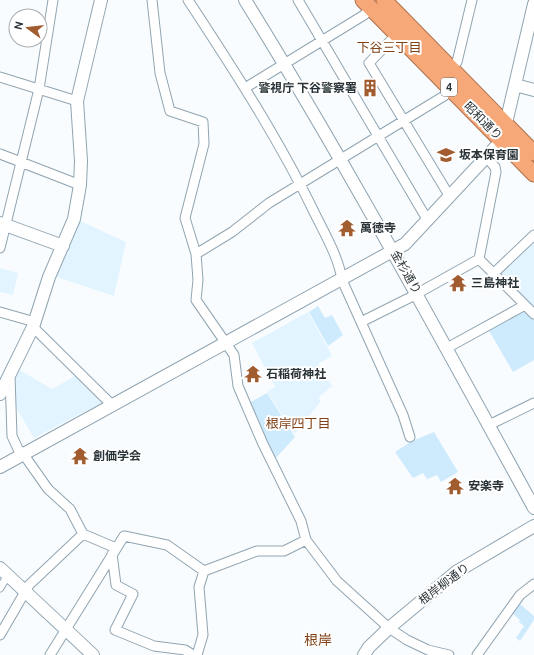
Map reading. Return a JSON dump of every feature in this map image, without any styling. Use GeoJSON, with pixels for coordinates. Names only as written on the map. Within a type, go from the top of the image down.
{"type":"FeatureCollection","features":[{"type":"Feature","properties":{"kind":"highway","name":"昭和通り"},"geometry":{"type":"LineString","coordinates":[[373,3],[451,68],[506,123],[531,145]]}},
{"type":"Feature","properties":{"kind":"highway","name":"昭和通り"},"geometry":{"type":"LineString","coordinates":[[373,3],[398,34],[534,174]]}},
{"type":"Feature","properties":{"kind":"street"},"geometry":{"type":"LineString","coordinates":[[0,248],[3,224],[21,163],[39,90],[53,0]]}},
{"type":"Feature","properties":{"kind":"street"},"geometry":{"type":"LineString","coordinates":[[0,394],[34,325],[49,277],[74,219],[80,185],[77,101],[101,0]]}},
{"type":"Feature","properties":{"kind":"street"},"geometry":{"type":"LineString","coordinates":[[152,0],[160,73],[170,111],[203,122],[204,144],[185,218],[196,254],[198,280],[196,300],[234,356],[238,386],[263,444],[301,521],[306,540],[337,581],[389,628],[407,640],[428,650],[449,655]]}},
{"type":"Feature","properties":{"kind":"street"},"geometry":{"type":"LineString","coordinates":[[188,0],[246,88],[301,184],[325,234],[341,273],[342,280],[403,415],[410,437]]}},
{"type":"Feature","properties":{"kind":"street","name":"金杉通り"},"geometry":{"type":"LineString","coordinates":[[245,0],[285,64],[418,293],[534,508]]}},
{"type":"Feature","properties":{"kind":"street"},"geometry":{"type":"LineString","coordinates":[[298,0],[428,221]]}},
{"type":"Feature","properties":{"kind":"street"},"geometry":{"type":"LineString","coordinates":[[451,68],[457,62],[472,0]]}},
{"type":"Feature","properties":{"kind":"street"},"geometry":{"type":"LineString","coordinates":[[246,88],[364,15],[373,3]]}},
{"type":"Feature","properties":{"kind":"street"},"geometry":{"type":"LineString","coordinates":[[0,468],[394,252],[406,244],[502,140],[515,85],[530,42],[534,6]]}},
{"type":"Feature","properties":{"kind":"street"},"geometry":{"type":"LineString","coordinates":[[398,34],[369,63],[405,119],[450,196]]}},
{"type":"Feature","properties":{"kind":"street"},"geometry":{"type":"LineString","coordinates":[[0,77],[77,101]]}},
{"type":"Feature","properties":{"kind":"street"},"geometry":{"type":"LineString","coordinates":[[515,85],[534,90]]}},
{"type":"Feature","properties":{"kind":"street"},"geometry":{"type":"LineString","coordinates":[[196,254],[232,232],[269,203],[444,96],[451,89]]}},
{"type":"Feature","properties":{"kind":"street"},"geometry":{"type":"LineString","coordinates":[[0,154],[80,185]]}},
{"type":"Feature","properties":{"kind":"street"},"geometry":{"type":"LineString","coordinates":[[361,322],[418,293],[479,259],[496,172],[495,166],[486,157]]}},
{"type":"Feature","properties":{"kind":"street"},"geometry":{"type":"LineString","coordinates":[[3,224],[63,246]]}},
{"type":"Feature","properties":{"kind":"street"},"geometry":{"type":"LineString","coordinates":[[493,274],[534,235]]}},
{"type":"Feature","properties":{"kind":"street"},"geometry":{"type":"LineString","coordinates":[[479,259],[534,314]]}},
{"type":"Feature","properties":{"kind":"street"},"geometry":{"type":"LineString","coordinates":[[447,348],[525,306]]}},
{"type":"Feature","properties":{"kind":"street"},"geometry":{"type":"LineString","coordinates":[[0,312],[34,325],[113,406]]}},
{"type":"Feature","properties":{"kind":"street"},"geometry":{"type":"LineString","coordinates":[[10,374],[12,436],[18,449],[48,489],[70,509],[83,534],[114,551]]}},
{"type":"Feature","properties":{"kind":"street"},"geometry":{"type":"LineString","coordinates":[[489,425],[534,403]]}},
{"type":"Feature","properties":{"kind":"street","name":"根岸柳通り"},"geometry":{"type":"LineString","coordinates":[[364,655],[369,647],[389,628],[456,572],[534,526]]}},
{"type":"Feature","properties":{"kind":"street"},"geometry":{"type":"LineString","coordinates":[[0,635],[29,585],[83,534]]}},
{"type":"Feature","properties":{"kind":"street"},"geometry":{"type":"LineString","coordinates":[[50,655],[65,628],[124,536],[167,545],[204,571]]}},
{"type":"Feature","properties":{"kind":"street"},"geometry":{"type":"LineString","coordinates":[[204,571],[257,552],[284,551],[306,540]]}},
{"type":"Feature","properties":{"kind":"street"},"geometry":{"type":"LineString","coordinates":[[114,551],[116,585],[133,594],[115,630],[154,646],[185,650],[193,655]]}},
{"type":"Feature","properties":{"kind":"street"},"geometry":{"type":"LineString","coordinates":[[0,588],[4,571],[93,655]]}},
{"type":"Feature","properties":{"kind":"street"},"geometry":{"type":"LineString","coordinates":[[197,655],[203,635],[199,587],[204,571]]}},
{"type":"Feature","properties":{"kind":"street"},"geometry":{"type":"LineString","coordinates":[[478,655],[520,595],[534,584]]}},
{"type":"Feature","properties":{"kind":"shaded area"},"geometry":{"type":"Polygon","coordinates":[[[78,220],[126,242],[114,296],[54,276],[78,220]]]}},
{"type":"Feature","properties":{"kind":"shaded area"},"geometry":{"type":"Polygon","coordinates":[[[534,242],[534,307],[500,273],[534,242]]]}},
{"type":"Feature","properties":{"kind":"shaded area"},"geometry":{"type":"Polygon","coordinates":[[[0,268],[18,273],[13,295],[0,292],[0,268]]]}},
{"type":"Feature","properties":{"kind":"shaded area"},"geometry":{"type":"Polygon","coordinates":[[[318,306],[325,318],[332,315],[343,335],[328,346],[309,312],[318,306]]]}},
{"type":"Feature","properties":{"kind":"shaded area"},"geometry":{"type":"Polygon","coordinates":[[[524,309],[534,318],[534,360],[513,372],[488,329],[524,309]]]}},
{"type":"Feature","properties":{"kind":"shaded area"},"geometry":{"type":"Polygon","coordinates":[[[308,312],[332,356],[318,364],[332,386],[318,398],[321,401],[295,434],[267,392],[275,387],[252,343],[308,312]]]}},
{"type":"Feature","properties":{"kind":"shaded area"},"geometry":{"type":"Polygon","coordinates":[[[18,369],[52,389],[79,374],[105,401],[34,438],[14,404],[11,381],[18,369]]]}},
{"type":"Feature","properties":{"kind":"shaded area"},"geometry":{"type":"Polygon","coordinates":[[[267,393],[295,437],[274,460],[249,403],[267,393]]]}},
{"type":"Feature","properties":{"kind":"shaded area"},"geometry":{"type":"Polygon","coordinates":[[[434,432],[458,472],[441,482],[437,475],[427,479],[423,473],[413,478],[395,452],[412,441],[434,432]]]}},
{"type":"Feature","properties":{"kind":"shaded area"},"geometry":{"type":"Polygon","coordinates":[[[520,604],[534,616],[534,620],[520,641],[516,638],[524,626],[512,613],[520,604]]]}},
{"type":"Feature","properties":{"kind":"place","name":"警視庁 下谷警察署"},"geometry":{"type":"Point","coordinates":[370,88]}},
{"type":"Feature","properties":{"kind":"place","name":"坂本保育園"},"geometry":{"type":"Point","coordinates":[446,155]}},
{"type":"Feature","properties":{"kind":"place","name":"萬徳寺"},"geometry":{"type":"Point","coordinates":[347,228]}},
{"type":"Feature","properties":{"kind":"place","name":"三島神社"},"geometry":{"type":"Point","coordinates":[458,283]}},
{"type":"Feature","properties":{"kind":"place","name":"石稲荷神社"},"geometry":{"type":"Point","coordinates":[253,374]}},
{"type":"Feature","properties":{"kind":"place","name":"創価学会"},"geometry":{"type":"Point","coordinates":[80,456]}},
{"type":"Feature","properties":{"kind":"place","name":"安楽寺"},"geometry":{"type":"Point","coordinates":[455,486]}},
{"type":"Feature","properties":{"kind":"district","name":"下谷三丁目"},"geometry":{"type":"Point","coordinates":[389,47]}},
{"type":"Feature","properties":{"kind":"district","name":"根岸四丁目"},"geometry":{"type":"Point","coordinates":[298,423]}},
{"type":"Feature","properties":{"kind":"district","name":"根岸"},"geometry":{"type":"Point","coordinates":[318,640]}}]}
